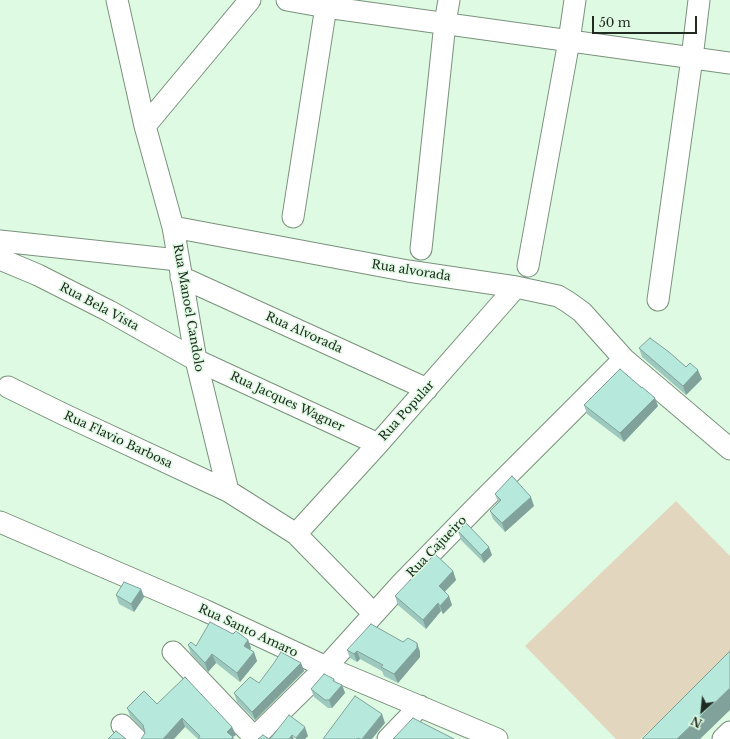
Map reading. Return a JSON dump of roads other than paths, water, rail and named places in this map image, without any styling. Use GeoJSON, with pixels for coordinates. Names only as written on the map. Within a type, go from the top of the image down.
{"type":"FeatureCollection","features":[{"type":"Feature","properties":{"kind":"street","name":"Rua Manoel Candolo"},"geometry":{"type":"LineString","coordinates":[[117,0],[145,126],[173,227],[196,360],[228,491]]}},
{"type":"Feature","properties":{"kind":"street"},"geometry":{"type":"LineString","coordinates":[[145,126],[250,0]]}},
{"type":"Feature","properties":{"kind":"street"},"geometry":{"type":"LineString","coordinates":[[287,0],[326,3],[445,23],[730,63]]}},
{"type":"Feature","properties":{"kind":"street"},"geometry":{"type":"LineString","coordinates":[[421,249],[445,23],[449,0]]}},
{"type":"Feature","properties":{"kind":"street"},"geometry":{"type":"LineString","coordinates":[[528,266],[569,41],[575,0]]}},
{"type":"Feature","properties":{"kind":"street"},"geometry":{"type":"LineString","coordinates":[[658,300],[699,0]]}},
{"type":"Feature","properties":{"kind":"street"},"geometry":{"type":"LineString","coordinates":[[293,216],[326,3]]}},
{"type":"Feature","properties":{"kind":"street","name":"Rua alvorada"},"geometry":{"type":"LineString","coordinates":[[173,227],[408,271],[516,287],[558,296],[582,312],[624,359],[730,449]]}},
{"type":"Feature","properties":{"kind":"street","name":"Rua Alvorada"},"geometry":{"type":"LineString","coordinates":[[0,241],[180,268],[427,389]]}},
{"type":"Feature","properties":{"kind":"street","name":"Rua Bela Vista"},"geometry":{"type":"LineString","coordinates":[[0,259],[38,275],[109,311],[196,360]]}},
{"type":"Feature","properties":{"kind":"street","name":"Rua Popular"},"geometry":{"type":"LineString","coordinates":[[296,534],[427,389],[516,287]]}},
{"type":"Feature","properties":{"kind":"street","name":"Rua Cajueiro"},"geometry":{"type":"LineString","coordinates":[[254,738],[326,666],[402,583],[477,506],[624,359]]}},
{"type":"Feature","properties":{"kind":"street","name":"Rua Jacques Wagner"},"geometry":{"type":"LineString","coordinates":[[196,360],[378,444]]}},
{"type":"Feature","properties":{"kind":"street","name":"Rua Flavio Barbosa"},"geometry":{"type":"LineString","coordinates":[[8,387],[65,416],[228,491],[296,534],[374,614]]}},
{"type":"Feature","properties":{"kind":"street","name":"Rua Santo Amaro"},"geometry":{"type":"LineString","coordinates":[[0,522],[204,610],[326,666],[497,739]]}},
{"type":"Feature","properties":{"kind":"street"},"geometry":{"type":"LineString","coordinates":[[173,652],[254,738]]}},
{"type":"Feature","properties":{"kind":"street"},"geometry":{"type":"LineString","coordinates":[[388,739],[420,706]]}},
{"type":"Feature","properties":{"kind":"street"},"geometry":{"type":"LineString","coordinates":[[723,739],[730,732]]}}]}
